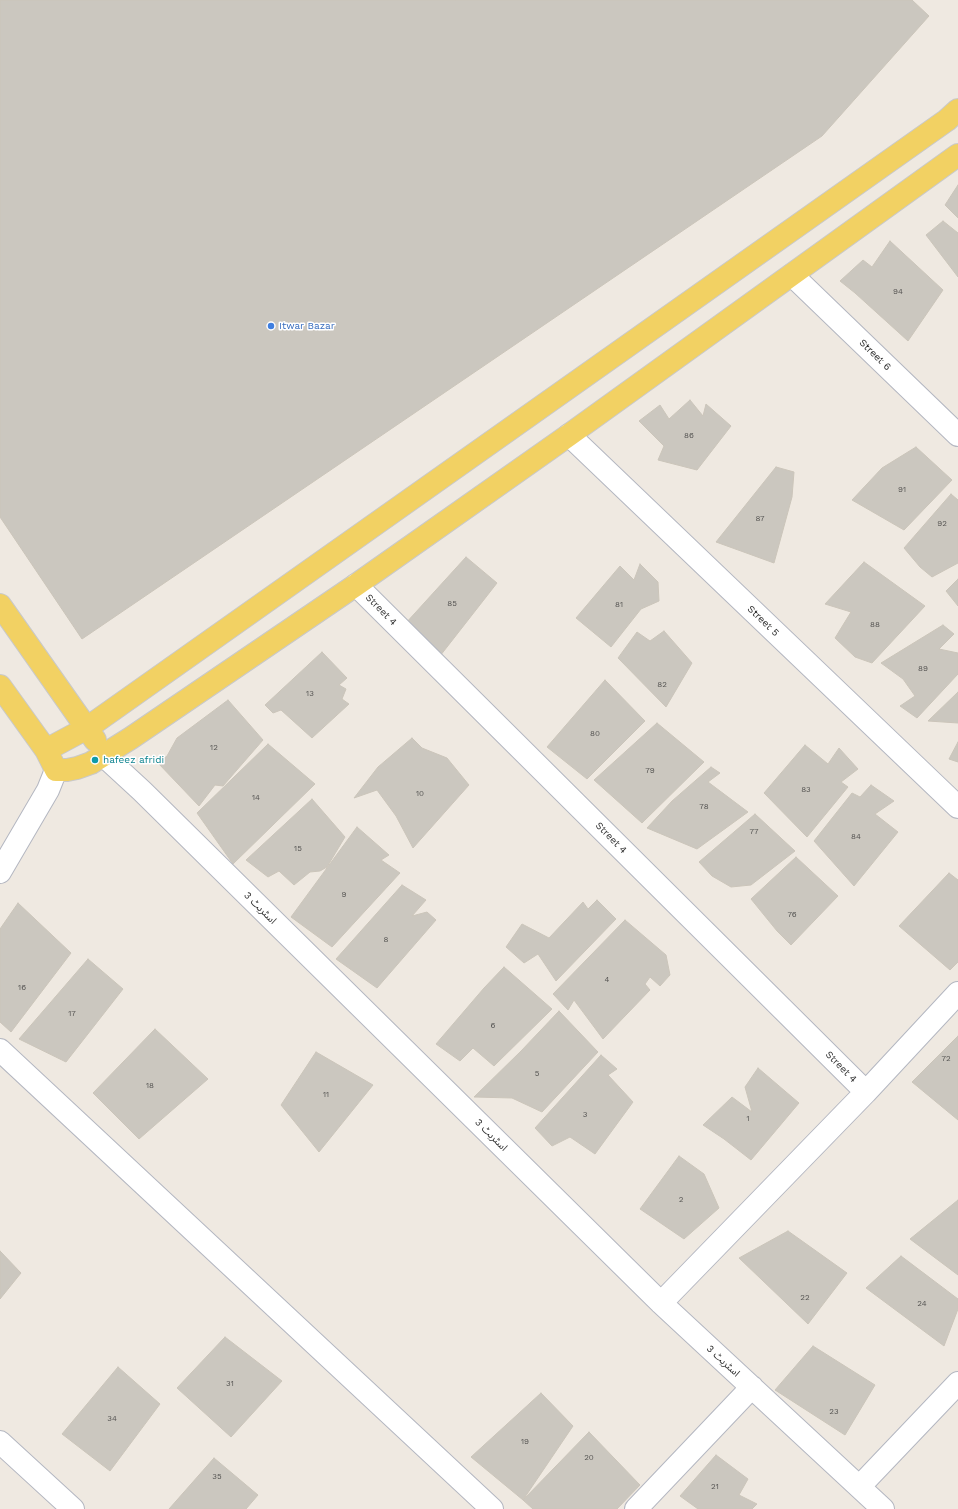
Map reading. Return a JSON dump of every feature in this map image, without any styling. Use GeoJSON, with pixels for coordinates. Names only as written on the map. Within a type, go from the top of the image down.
{"type":"FeatureCollection","features":[{"type":"Feature","properties":{"kind":"main road"},"geometry":{"type":"LineString","coordinates":[[46,750],[87,728],[934,129],[958,110]]}},
{"type":"Feature","properties":{"kind":"main road"},"geometry":{"type":"LineString","coordinates":[[0,686],[46,750],[56,770],[77,768],[104,756],[356,585],[569,435],[958,155]]}},
{"type":"Feature","properties":{"kind":"main road"},"geometry":{"type":"LineString","coordinates":[[0,605],[87,728],[104,756]]}},
{"type":"Feature","properties":{"kind":"street","name":"Street 6"},"geometry":{"type":"LineString","coordinates":[[792,274],[958,435]]}},
{"type":"Feature","properties":{"kind":"street","name":"Street 5"},"geometry":{"type":"LineString","coordinates":[[569,435],[958,807]]}},
{"type":"Feature","properties":{"kind":"street","name":"Street 4"},"geometry":{"type":"LineString","coordinates":[[356,585],[866,1092]]}},
{"type":"Feature","properties":{"kind":"street","name":"اسٹریٹ 3"},"geometry":{"type":"LineString","coordinates":[[104,756],[142,791],[661,1303],[860,1486],[883,1509]]}},
{"type":"Feature","properties":{"kind":"street"},"geometry":{"type":"LineString","coordinates":[[0,872],[48,790],[56,770]]}},
{"type":"Feature","properties":{"kind":"street"},"geometry":{"type":"LineString","coordinates":[[661,1303],[866,1092],[958,992]]}},
{"type":"Feature","properties":{"kind":"street"},"geometry":{"type":"LineString","coordinates":[[0,1050],[492,1509]]}},
{"type":"Feature","properties":{"kind":"street"},"geometry":{"type":"LineString","coordinates":[[860,1486],[958,1383]]}},
{"type":"Feature","properties":{"kind":"street"},"geometry":{"type":"LineString","coordinates":[[636,1509],[752,1387]]}},
{"type":"Feature","properties":{"kind":"street"},"geometry":{"type":"LineString","coordinates":[[0,1442],[72,1509]]}},
{"type":"Feature","properties":{"kind":"building","name":"Itwar Bazar"},"geometry":{"type":"Polygon","coordinates":[[[0,0],[912,0],[929,16],[822,136],[82,639],[0,517],[0,0]]]}},
{"type":"Feature","properties":{"kind":"building"},"geometry":{"type":"Polygon","coordinates":[[[958,185],[958,218],[945,205],[958,185]]]}},
{"type":"Feature","properties":{"kind":"building"},"geometry":{"type":"Polygon","coordinates":[[[943,221],[958,233],[958,277],[926,235],[943,221]]]}},
{"type":"Feature","properties":{"kind":"building"},"geometry":{"type":"Polygon","coordinates":[[[890,241],[943,290],[908,341],[840,281],[863,260],[872,267],[890,241]]]}},
{"type":"Feature","properties":{"kind":"building"},"geometry":{"type":"Polygon","coordinates":[[[690,400],[703,416],[706,404],[731,426],[697,470],[658,460],[664,446],[639,421],[660,405],[669,419],[690,400]]]}},
{"type":"Feature","properties":{"kind":"building"},"geometry":{"type":"Polygon","coordinates":[[[916,447],[952,480],[904,530],[852,500],[882,468],[916,447]]]}},
{"type":"Feature","properties":{"kind":"building"},"geometry":{"type":"Polygon","coordinates":[[[776,467],[794,472],[792,497],[774,563],[716,542],[776,467]]]}},
{"type":"Feature","properties":{"kind":"building"},"geometry":{"type":"Polygon","coordinates":[[[951,494],[958,500],[958,563],[932,577],[920,567],[904,548],[951,494]]]}},
{"type":"Feature","properties":{"kind":"building"},"geometry":{"type":"Polygon","coordinates":[[[466,557],[497,583],[440,656],[405,624],[466,557]]]}},
{"type":"Feature","properties":{"kind":"building"},"geometry":{"type":"Polygon","coordinates":[[[864,562],[925,606],[872,663],[855,657],[835,638],[851,612],[825,604],[864,562]]]}},
{"type":"Feature","properties":{"kind":"building"},"geometry":{"type":"Polygon","coordinates":[[[640,564],[658,582],[659,601],[641,609],[611,647],[576,618],[620,566],[634,580],[640,564]]]}},
{"type":"Feature","properties":{"kind":"building"},"geometry":{"type":"Polygon","coordinates":[[[958,579],[958,606],[946,591],[958,579]]]}},
{"type":"Feature","properties":{"kind":"building"},"geometry":{"type":"Polygon","coordinates":[[[943,625],[954,634],[939,649],[958,653],[958,674],[917,718],[900,706],[915,696],[903,679],[881,663],[943,625]]]}},
{"type":"Feature","properties":{"kind":"building"},"geometry":{"type":"Polygon","coordinates":[[[664,631],[692,663],[666,707],[618,658],[637,632],[650,641],[664,631]]]}},
{"type":"Feature","properties":{"kind":"building"},"geometry":{"type":"Polygon","coordinates":[[[322,652],[347,678],[339,685],[346,689],[342,699],[349,704],[312,738],[281,710],[273,713],[265,705],[322,652]]]}},
{"type":"Feature","properties":{"kind":"building"},"geometry":{"type":"Polygon","coordinates":[[[605,680],[645,721],[587,779],[547,747],[605,680]]]}},
{"type":"Feature","properties":{"kind":"building"},"geometry":{"type":"Polygon","coordinates":[[[958,692],[958,723],[928,721],[958,692]]]}},
{"type":"Feature","properties":{"kind":"building"},"geometry":{"type":"Polygon","coordinates":[[[228,700],[263,740],[223,786],[215,785],[199,806],[158,763],[167,756],[177,738],[228,700]]]}},
{"type":"Feature","properties":{"kind":"building"},"geometry":{"type":"Polygon","coordinates":[[[657,723],[704,762],[642,823],[594,780],[657,723]]]}},
{"type":"Feature","properties":{"kind":"building"},"geometry":{"type":"Polygon","coordinates":[[[412,738],[422,748],[447,758],[469,785],[413,848],[396,816],[377,790],[354,798],[378,767],[412,738]]]}},
{"type":"Feature","properties":{"kind":"building"},"geometry":{"type":"Polygon","coordinates":[[[958,742],[958,762],[949,759],[958,742]]]}},
{"type":"Feature","properties":{"kind":"building"},"geometry":{"type":"Polygon","coordinates":[[[268,744],[315,784],[233,864],[197,813],[268,744]]]}},
{"type":"Feature","properties":{"kind":"building"},"geometry":{"type":"Polygon","coordinates":[[[805,745],[828,764],[839,748],[858,769],[841,782],[848,787],[807,837],[764,793],[805,745]]]}},
{"type":"Feature","properties":{"kind":"building"},"geometry":{"type":"Polygon","coordinates":[[[711,767],[720,773],[708,782],[748,812],[697,849],[647,828],[672,801],[711,767]]]}},
{"type":"Feature","properties":{"kind":"building"},"geometry":{"type":"Polygon","coordinates":[[[871,785],[894,801],[875,814],[898,832],[854,886],[814,841],[852,793],[860,797],[871,785]]]}},
{"type":"Feature","properties":{"kind":"building"},"geometry":{"type":"Polygon","coordinates":[[[312,799],[345,837],[327,867],[320,871],[310,872],[294,885],[279,871],[268,877],[246,860],[312,799]]]}},
{"type":"Feature","properties":{"kind":"building"},"geometry":{"type":"Polygon","coordinates":[[[755,814],[795,851],[751,885],[731,887],[712,876],[699,862],[755,814]]]}},
{"type":"Feature","properties":{"kind":"building"},"geometry":{"type":"Polygon","coordinates":[[[357,827],[389,855],[381,860],[400,873],[332,947],[291,917],[357,827]]]}},
{"type":"Feature","properties":{"kind":"building"},"geometry":{"type":"Polygon","coordinates":[[[796,857],[838,896],[791,945],[777,931],[751,899],[796,857]]]}},
{"type":"Feature","properties":{"kind":"building"},"geometry":{"type":"Polygon","coordinates":[[[949,873],[958,880],[958,962],[950,970],[899,926],[949,873]]]}},
{"type":"Feature","properties":{"kind":"building"},"geometry":{"type":"Polygon","coordinates":[[[402,885],[426,900],[412,916],[427,912],[436,920],[377,988],[336,959],[402,885]]]}},
{"type":"Feature","properties":{"kind":"building"},"geometry":{"type":"Polygon","coordinates":[[[597,900],[616,919],[556,981],[538,954],[524,963],[506,947],[522,924],[549,938],[583,902],[588,909],[597,900]]]}},
{"type":"Feature","properties":{"kind":"building"},"geometry":{"type":"Polygon","coordinates":[[[18,903],[71,953],[11,1032],[0,1022],[0,929],[18,903]]]}},
{"type":"Feature","properties":{"kind":"building"},"geometry":{"type":"Polygon","coordinates":[[[625,920],[666,955],[670,975],[660,986],[650,977],[645,984],[650,990],[603,1039],[574,1000],[568,1010],[553,994],[625,920]]]}},
{"type":"Feature","properties":{"kind":"building"},"geometry":{"type":"Polygon","coordinates":[[[88,959],[123,989],[66,1062],[19,1039],[88,959]]]}},
{"type":"Feature","properties":{"kind":"building"},"geometry":{"type":"Polygon","coordinates":[[[504,967],[552,1009],[494,1066],[473,1048],[460,1061],[436,1044],[504,967]]]}},
{"type":"Feature","properties":{"kind":"building"},"geometry":{"type":"Polygon","coordinates":[[[559,1011],[598,1052],[542,1112],[512,1098],[474,1097],[521,1051],[559,1011]]]}},
{"type":"Feature","properties":{"kind":"building"},"geometry":{"type":"Polygon","coordinates":[[[155,1029],[208,1079],[139,1139],[93,1093],[155,1029]]]}},
{"type":"Feature","properties":{"kind":"building"},"geometry":{"type":"Polygon","coordinates":[[[958,1036],[958,1120],[912,1082],[958,1036]]]}},
{"type":"Feature","properties":{"kind":"building"},"geometry":{"type":"Polygon","coordinates":[[[316,1052],[373,1085],[319,1152],[281,1105],[316,1052]]]}},
{"type":"Feature","properties":{"kind":"building"},"geometry":{"type":"Polygon","coordinates":[[[601,1055],[617,1069],[608,1075],[633,1102],[595,1154],[570,1137],[552,1146],[535,1128],[601,1055]]]}},
{"type":"Feature","properties":{"kind":"building"},"geometry":{"type":"Polygon","coordinates":[[[758,1068],[799,1103],[751,1160],[703,1125],[732,1097],[752,1112],[745,1087],[758,1068]]]}},
{"type":"Feature","properties":{"kind":"building"},"geometry":{"type":"Polygon","coordinates":[[[679,1156],[704,1174],[719,1208],[684,1239],[640,1209],[679,1156]]]}},
{"type":"Feature","properties":{"kind":"building"},"geometry":{"type":"Polygon","coordinates":[[[958,1200],[958,1275],[910,1239],[958,1200]]]}},
{"type":"Feature","properties":{"kind":"building"},"geometry":{"type":"Polygon","coordinates":[[[788,1231],[847,1273],[808,1324],[739,1258],[788,1231]]]}},
{"type":"Feature","properties":{"kind":"building"},"geometry":{"type":"Polygon","coordinates":[[[0,1251],[21,1273],[0,1299],[0,1251]]]}},
{"type":"Feature","properties":{"kind":"building"},"geometry":{"type":"Polygon","coordinates":[[[901,1256],[958,1299],[958,1309],[944,1346],[866,1288],[901,1256]]]}},
{"type":"Feature","properties":{"kind":"building"},"geometry":{"type":"Polygon","coordinates":[[[225,1337],[282,1381],[231,1437],[177,1388],[225,1337]]]}},
{"type":"Feature","properties":{"kind":"building"},"geometry":{"type":"Polygon","coordinates":[[[813,1346],[875,1385],[845,1435],[775,1390],[813,1346]]]}},
{"type":"Feature","properties":{"kind":"building"},"geometry":{"type":"Polygon","coordinates":[[[118,1367],[160,1404],[110,1471],[62,1434],[118,1367]]]}},
{"type":"Feature","properties":{"kind":"building"},"geometry":{"type":"Polygon","coordinates":[[[541,1393],[573,1426],[523,1500],[471,1457],[541,1393]]]}},
{"type":"Feature","properties":{"kind":"building"},"geometry":{"type":"Polygon","coordinates":[[[589,1432],[640,1485],[617,1509],[533,1509],[523,1500],[589,1432]]]}},
{"type":"Feature","properties":{"kind":"building"},"geometry":{"type":"Polygon","coordinates":[[[716,1455],[748,1479],[739,1495],[757,1504],[752,1509],[698,1509],[680,1496],[716,1455]]]}},
{"type":"Feature","properties":{"kind":"building"},"geometry":{"type":"Polygon","coordinates":[[[214,1458],[258,1495],[246,1509],[169,1509],[214,1458]]]}},
{"type":"Feature","properties":{"kind":"place","name":"Itwar Bazar"},"geometry":{"type":"Point","coordinates":[271,326]}},
{"type":"Feature","properties":{"kind":"place","name":"hafeez afridi"},"geometry":{"type":"Point","coordinates":[95,760]}}]}
